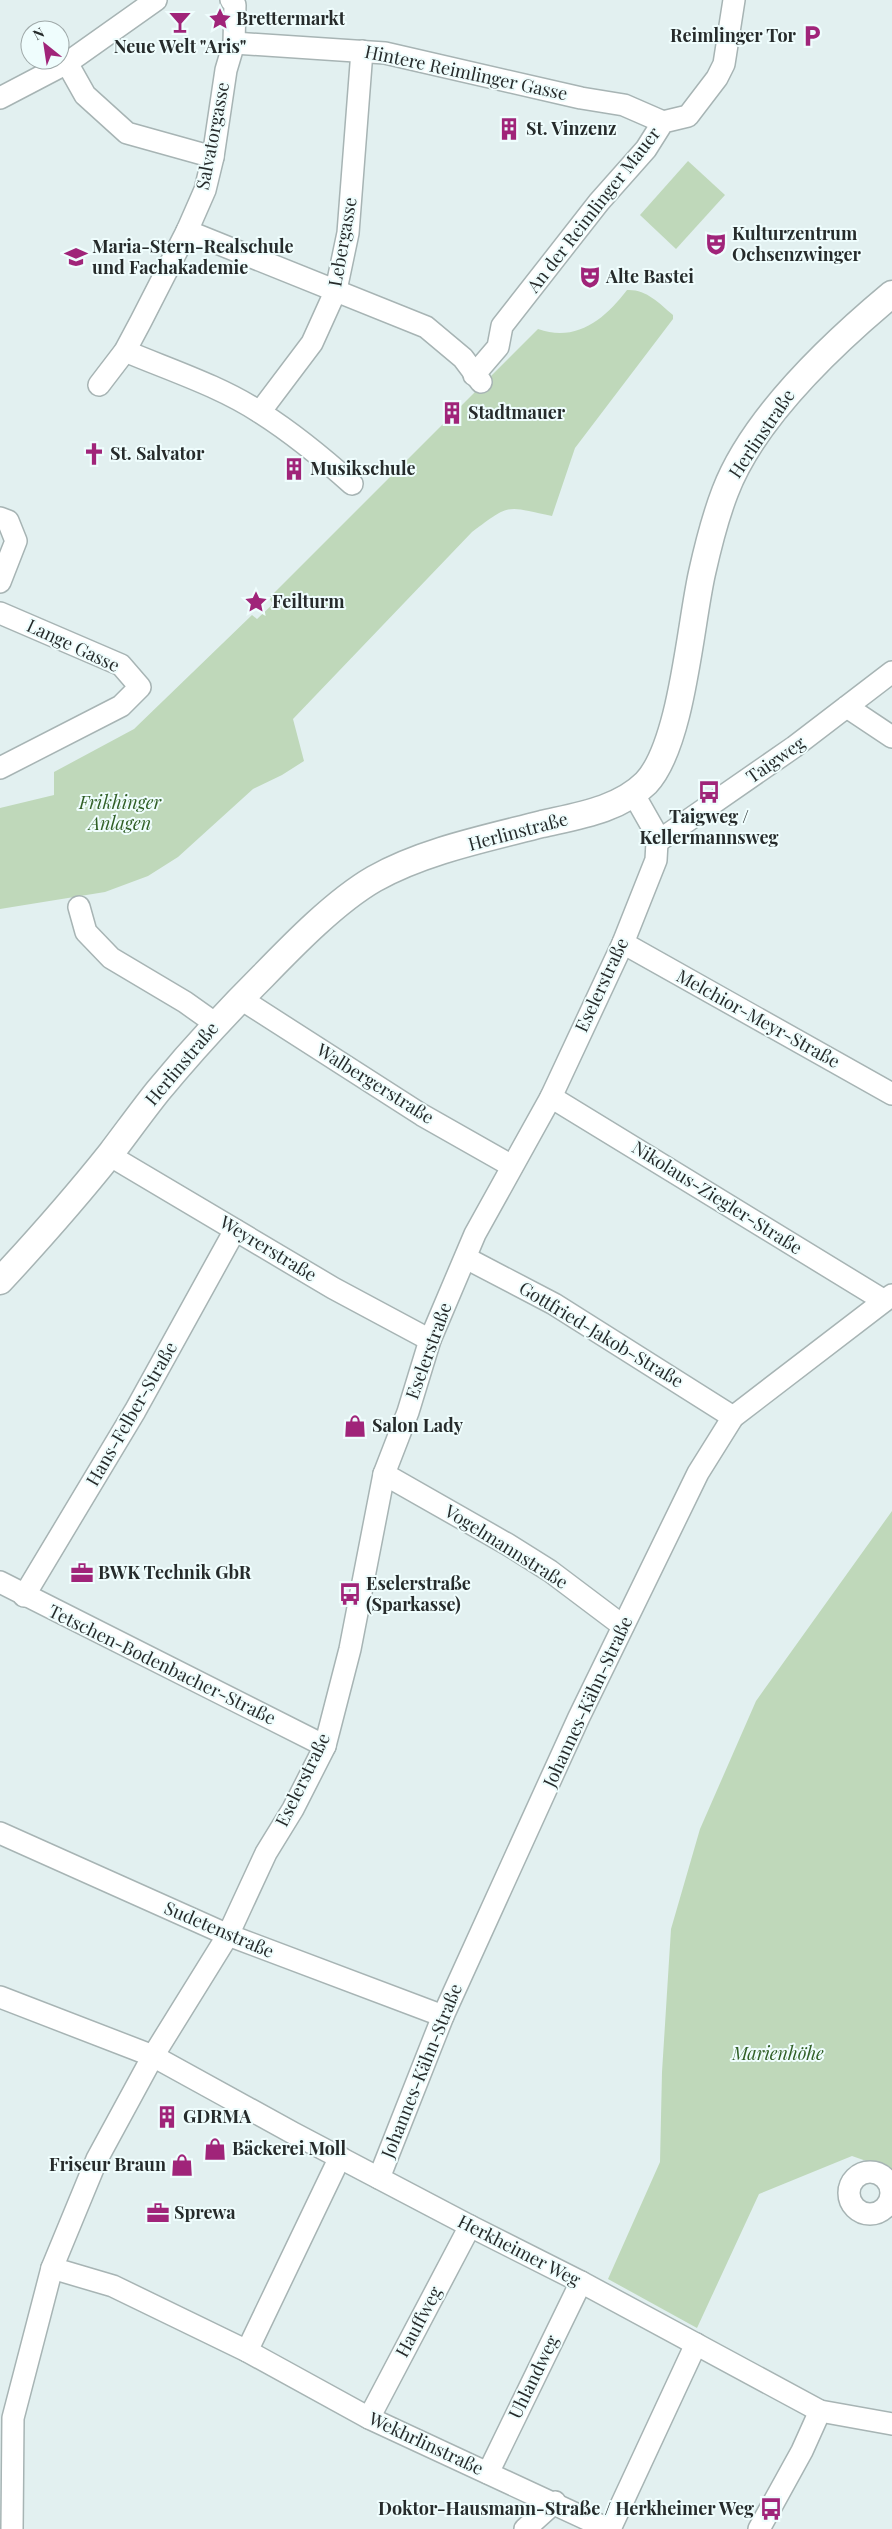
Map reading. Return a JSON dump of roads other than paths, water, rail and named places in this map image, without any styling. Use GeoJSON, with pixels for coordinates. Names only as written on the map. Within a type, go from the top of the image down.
{"type":"FeatureCollection","features":[{"type":"Feature","properties":{"kind":"main road","name":"Herlinstraße"},"geometry":{"type":"LineString","coordinates":[[3,1272],[109,1155],[157,1093],[216,1024],[289,949],[353,893],[376,878],[426,856],[602,809],[633,793],[652,775],[667,746],[674,721],[702,574],[715,522],[736,467],[777,406],[811,367],[892,294]]}},
{"type":"Feature","properties":{"kind":"street"},"geometry":{"type":"LineString","coordinates":[[231,0],[235,5],[234,43]]}},
{"type":"Feature","properties":{"kind":"street","name":"An der Reimlinger Mauer"},"geometry":{"type":"LineString","coordinates":[[336,290],[426,327],[463,358],[477,378],[498,347],[502,326],[599,202],[646,149],[664,122],[688,116],[717,78],[724,64],[734,0]]}},
{"type":"Feature","properties":{"kind":"street"},"geometry":{"type":"LineString","coordinates":[[70,61],[154,1]]}},
{"type":"Feature","properties":{"kind":"street","name":"Hintere Reimlinger Gasse"},"geometry":{"type":"LineString","coordinates":[[234,43],[385,53],[582,98],[624,105],[664,122]]}},
{"type":"Feature","properties":{"kind":"street","name":"Salvatorgasse"},"geometry":{"type":"LineString","coordinates":[[99,385],[125,351],[187,231],[205,190],[213,157],[226,70],[234,43]]}},
{"type":"Feature","properties":{"kind":"street","name":"Lebergasse"},"geometry":{"type":"LineString","coordinates":[[260,412],[312,344],[336,290],[349,224],[362,51]]}},
{"type":"Feature","properties":{"kind":"street"},"geometry":{"type":"LineString","coordinates":[[70,68],[85,96],[127,133],[213,157]]}},
{"type":"Feature","properties":{"kind":"street"},"geometry":{"type":"LineString","coordinates":[[2,92],[51,70]]}},
{"type":"Feature","properties":{"kind":"street"},"geometry":{"type":"LineString","coordinates":[[187,231],[336,290]]}},
{"type":"Feature","properties":{"kind":"street"},"geometry":{"type":"LineString","coordinates":[[125,351],[206,384],[260,412],[316,452],[352,484]]}},
{"type":"Feature","properties":{"kind":"street"},"geometry":{"type":"LineString","coordinates":[[0,582],[16,541],[4,519]]}},
{"type":"Feature","properties":{"kind":"street","name":"Lange Gasse"},"geometry":{"type":"LineString","coordinates":[[0,614],[120,665],[140,687],[121,706],[0,768]]}},
{"type":"Feature","properties":{"kind":"street","name":"Taigweg"},"geometry":{"type":"LineString","coordinates":[[657,842],[847,708],[892,672]]}},
{"type":"Feature","properties":{"kind":"street"},"geometry":{"type":"LineString","coordinates":[[847,708],[892,736]]}},
{"type":"Feature","properties":{"kind":"street","name":"Eselerstraße"},"geometry":{"type":"LineString","coordinates":[[12,2529],[6,2420],[52,2268],[97,2159],[153,2056],[228,1934],[266,1853],[293,1809],[324,1746],[350,1649],[384,1474],[408,1412],[430,1340],[475,1234],[505,1184],[512,1166],[551,1096],[623,943],[656,860],[657,842],[651,823],[633,793]]}},
{"type":"Feature","properties":{"kind":"street"},"geometry":{"type":"LineString","coordinates":[[79,907],[86,932],[111,958],[186,1002],[216,1024]]}},
{"type":"Feature","properties":{"kind":"street","name":"Melchior-Meyr-Straße"},"geometry":{"type":"LineString","coordinates":[[623,943],[892,1094]]}},
{"type":"Feature","properties":{"kind":"street","name":"Walbergerstraße"},"geometry":{"type":"LineString","coordinates":[[240,999],[422,1115],[512,1166]]}},
{"type":"Feature","properties":{"kind":"street","name":"Nikolaus-Ziegler-Straße"},"geometry":{"type":"LineString","coordinates":[[551,1096],[888,1298]]}},
{"type":"Feature","properties":{"kind":"street","name":"Weyrerstraße"},"geometry":{"type":"LineString","coordinates":[[109,1155],[333,1288],[430,1340]]}},
{"type":"Feature","properties":{"kind":"street","name":"Hans-Felber-Straße"},"geometry":{"type":"LineString","coordinates":[[24,1596],[135,1411],[235,1230]]}},
{"type":"Feature","properties":{"kind":"street","name":"Gottfried-Jakob-Straße"},"geometry":{"type":"LineString","coordinates":[[466,1258],[554,1304],[733,1417]]}},
{"type":"Feature","properties":{"kind":"street","name":"Johannes-Kähn-Straße"},"geometry":{"type":"LineString","coordinates":[[379,2178],[443,2016],[579,1717],[698,1473],[733,1417],[774,1388],[888,1298]]}},
{"type":"Feature","properties":{"kind":"street","name":"Vogelmannstraße"},"geometry":{"type":"LineString","coordinates":[[384,1474],[507,1544],[550,1571],[623,1626]]}},
{"type":"Feature","properties":{"kind":"street","name":"Tetschen-Bodenbacher-Straße"},"geometry":{"type":"LineString","coordinates":[[0,1582],[24,1596],[324,1746]]}},
{"type":"Feature","properties":{"kind":"street","name":"Sudetenstraße"},"geometry":{"type":"LineString","coordinates":[[0,1833],[228,1934],[443,2016]]}},
{"type":"Feature","properties":{"kind":"street","name":"Herkheimer Weg"},"geometry":{"type":"LineString","coordinates":[[0,1997],[153,2056],[379,2178],[581,2282],[820,2411],[892,2424]]}},
{"type":"Feature","properties":{"kind":"street"},"geometry":{"type":"LineString","coordinates":[[247,2351],[340,2157]]}},
{"type":"Feature","properties":{"kind":"street","name":"Hauffweg"},"geometry":{"type":"LineString","coordinates":[[369,2418],[470,2226]]}},
{"type":"Feature","properties":{"kind":"street","name":"Wekhrlinstraße"},"geometry":{"type":"LineString","coordinates":[[52,2268],[113,2286],[247,2351],[369,2418],[555,2502],[609,2529]]}},
{"type":"Feature","properties":{"kind":"street","name":"Uhlandweg"},"geometry":{"type":"LineString","coordinates":[[488,2473],[581,2282]]}},
{"type":"Feature","properties":{"kind":"street"},"geometry":{"type":"LineString","coordinates":[[609,2529],[696,2344]]}},
{"type":"Feature","properties":{"kind":"street"},"geometry":{"type":"LineString","coordinates":[[760,2529],[793,2469],[820,2411]]}},
{"type":"Feature","properties":{"kind":"street"},"geometry":{"type":"LineString","coordinates":[[525,2529],[555,2502]]}},
{"type":"Feature","properties":{"kind":"place","name":"Brettermarkt"},"geometry":{"type":"Point","coordinates":[220,19]}},
{"type":"Feature","properties":{"kind":"place","name":"Neue Welt \"Aris\""},"geometry":{"type":"Point","coordinates":[180,22]}},
{"type":"Feature","properties":{"kind":"place","name":"Reimlinger Tor"},"geometry":{"type":"Point","coordinates":[812,36]}},
{"type":"Feature","properties":{"kind":"place","name":"St. Vinzenz"},"geometry":{"type":"Point","coordinates":[509,129]}},
{"type":"Feature","properties":{"kind":"place","name":"Kulturzentrum Ochsenzwinger"},"geometry":{"type":"Point","coordinates":[716,244]}},
{"type":"Feature","properties":{"kind":"place","name":"Maria-Stern-Realschule und Fachakademie"},"geometry":{"type":"Point","coordinates":[76,257]}},
{"type":"Feature","properties":{"kind":"place","name":"Alte Bastei"},"geometry":{"type":"Point","coordinates":[590,277]}},
{"type":"Feature","properties":{"kind":"place","name":"Stadtmauer"},"geometry":{"type":"Point","coordinates":[452,413]}},
{"type":"Feature","properties":{"kind":"place","name":"St. Salvator"},"geometry":{"type":"Point","coordinates":[94,454]}},
{"type":"Feature","properties":{"kind":"place","name":"Musikschule"},"geometry":{"type":"Point","coordinates":[294,469]}},
{"type":"Feature","properties":{"kind":"place","name":"Feilturm"},"geometry":{"type":"Point","coordinates":[256,602]}},
{"type":"Feature","properties":{"kind":"place","name":"Taigweg / Kellermannsweg"},"geometry":{"type":"Point","coordinates":[709,792]}},
{"type":"Feature","properties":{"kind":"place","name":"Salon Lady"},"geometry":{"type":"Point","coordinates":[355,1426]}},
{"type":"Feature","properties":{"kind":"place","name":"BWK Technik GbR"},"geometry":{"type":"Point","coordinates":[82,1573]}},
{"type":"Feature","properties":{"kind":"place","name":"Eselerstraße (Sparkasse)"},"geometry":{"type":"Point","coordinates":[350,1594]}},
{"type":"Feature","properties":{"kind":"place","name":"GDRMA"},"geometry":{"type":"Point","coordinates":[167,2117]}},
{"type":"Feature","properties":{"kind":"place","name":"Bäckerei Moll"},"geometry":{"type":"Point","coordinates":[215,2149]}},
{"type":"Feature","properties":{"kind":"place","name":"Friseur Braun"},"geometry":{"type":"Point","coordinates":[182,2165]}},
{"type":"Feature","properties":{"kind":"place","name":"Sprewa"},"geometry":{"type":"Point","coordinates":[158,2213]}},
{"type":"Feature","properties":{"kind":"place","name":"Doktor-Hausmann-Straße / Herkheimer Weg"},"geometry":{"type":"Point","coordinates":[771,2509]}},
{"type":"Feature","properties":{"kind":"park label","name":"Frikhinger Anlagen"},"geometry":{"type":"Point","coordinates":[120,813]}},
{"type":"Feature","properties":{"kind":"park label","name":"Marienhöhe"},"geometry":{"type":"Point","coordinates":[778,2054]}}]}
